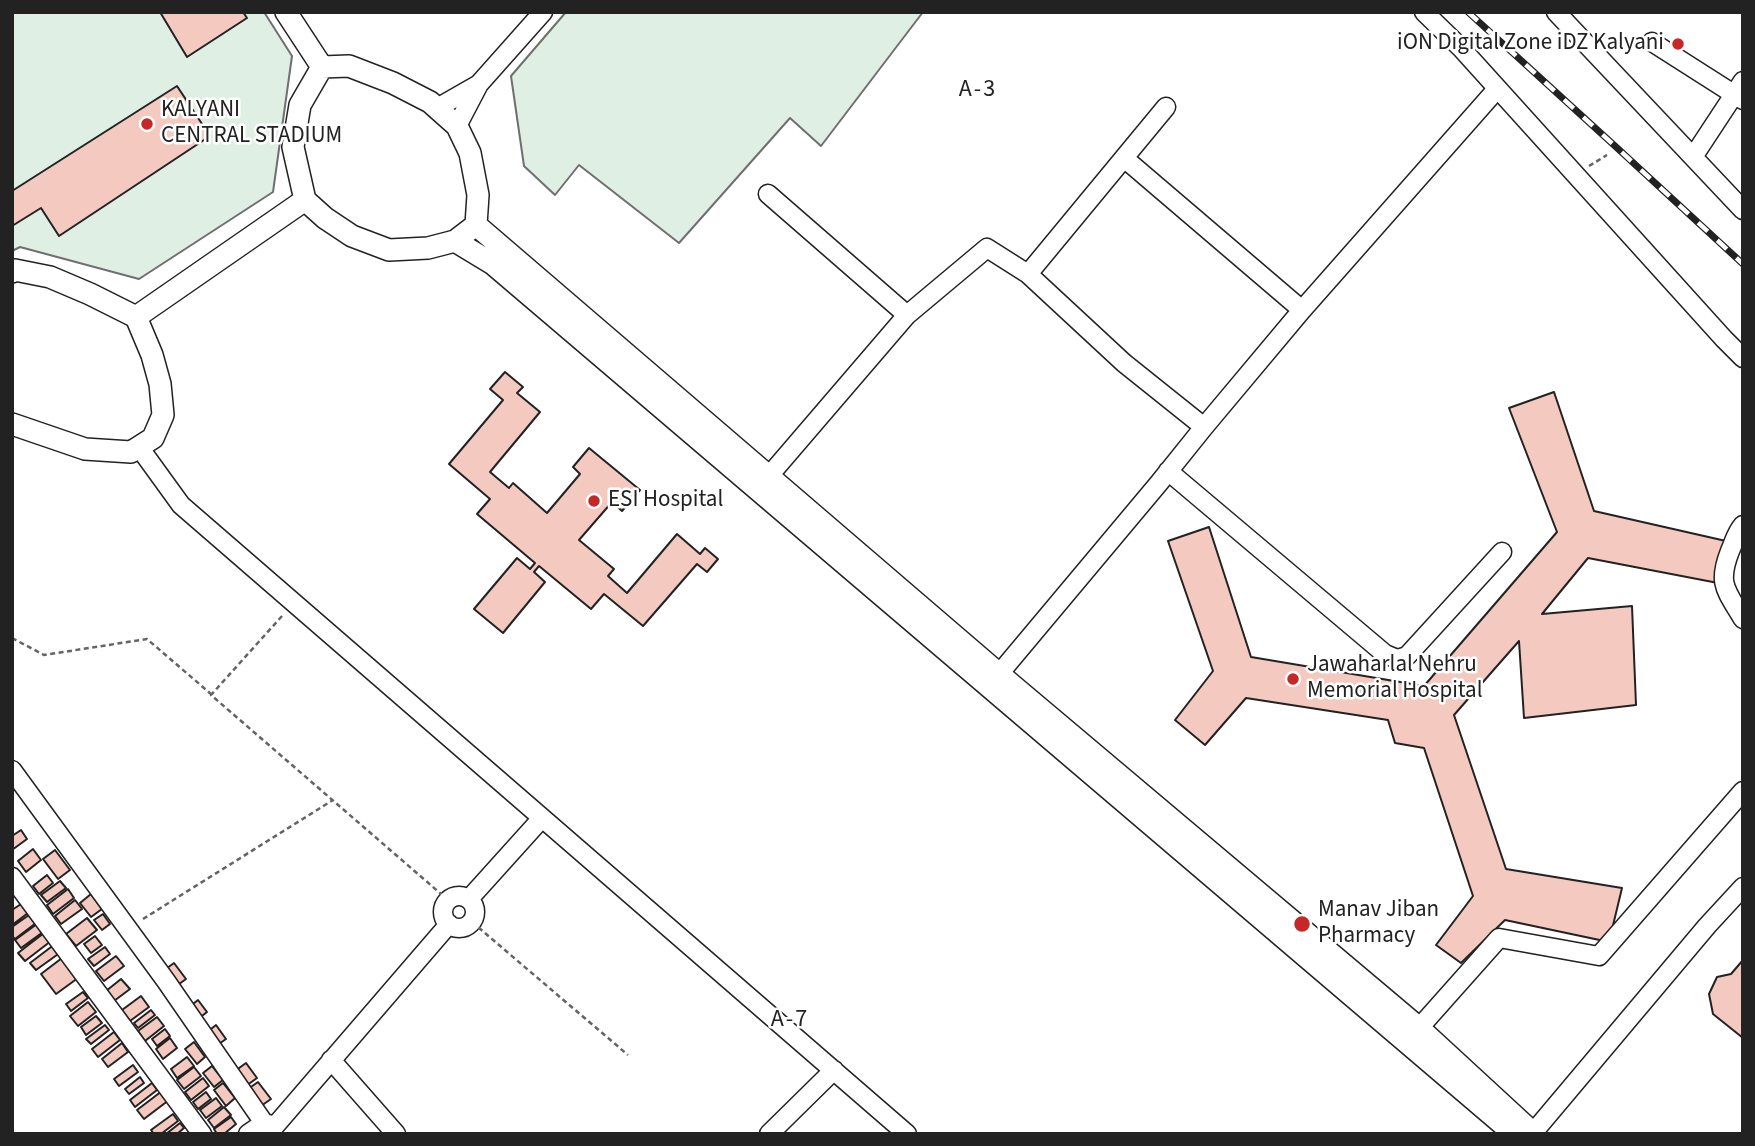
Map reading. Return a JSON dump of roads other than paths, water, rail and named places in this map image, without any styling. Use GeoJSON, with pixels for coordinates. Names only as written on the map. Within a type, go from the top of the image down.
{"type":"FeatureCollection","features":[{"type":"Feature","properties":{"kind":"main road"},"geometry":{"type":"LineString","coordinates":[[286,12],[322,67]]}},
{"type":"Feature","properties":{"kind":"main road"},"geometry":{"type":"LineString","coordinates":[[322,67],[349,66],[393,83],[430,102],[457,126],[470,153],[478,195],[476,225]]}},
{"type":"Feature","properties":{"kind":"main road"},"geometry":{"type":"LineString","coordinates":[[322,67],[300,105],[293,147],[305,200],[325,218],[352,236],[389,250],[428,248],[454,241],[476,225]]}},
{"type":"Feature","properties":{"kind":"main road"},"geometry":{"type":"LineString","coordinates":[[136,317],[305,200]]}},
{"type":"Feature","properties":{"kind":"main road"},"geometry":{"type":"LineString","coordinates":[[476,225],[763,483],[1514,1134]]}},
{"type":"Feature","properties":{"kind":"main road"},"geometry":{"type":"LineString","coordinates":[[454,241],[493,264],[999,674],[1419,1028],[1533,1134]]}},
{"type":"Feature","properties":{"kind":"main road"},"geometry":{"type":"LineString","coordinates":[[12,272],[15,270],[50,277],[136,317],[155,365],[163,415],[153,438],[131,452],[85,449],[14,425]]}},
{"type":"Feature","properties":{"kind":"street"},"geometry":{"type":"LineString","coordinates":[[457,126],[479,84],[543,12]]}},
{"type":"Feature","properties":{"kind":"street"},"geometry":{"type":"LineString","coordinates":[[1424,12],[1461,48],[1743,358]]}},
{"type":"Feature","properties":{"kind":"street"},"geometry":{"type":"LineString","coordinates":[[1556,12],[1743,210]]}},
{"type":"Feature","properties":{"kind":"street"},"geometry":{"type":"LineString","coordinates":[[1652,42],[1740,92],[1693,157]]}},
{"type":"Feature","properties":{"kind":"street"},"geometry":{"type":"LineString","coordinates":[[437,108],[479,84]]}},
{"type":"Feature","properties":{"kind":"street"},"geometry":{"type":"LineString","coordinates":[[999,674],[1203,427],[1497,89]]}},
{"type":"Feature","properties":{"kind":"street"},"geometry":{"type":"LineString","coordinates":[[1028,274],[1166,107]]}},
{"type":"Feature","properties":{"kind":"street"},"geometry":{"type":"LineString","coordinates":[[1124,158],[1303,310]]}},
{"type":"Feature","properties":{"kind":"street"},"geometry":{"type":"LineString","coordinates":[[768,194],[907,315]]}},
{"type":"Feature","properties":{"kind":"street"},"geometry":{"type":"LineString","coordinates":[[763,483],[907,315],[987,248],[1028,274],[1124,363],[1203,427]]}},
{"type":"Feature","properties":{"kind":"street"},"geometry":{"type":"LineString","coordinates":[[139,447],[181,505],[907,1134]]}},
{"type":"Feature","properties":{"kind":"street"},"geometry":{"type":"LineString","coordinates":[[1168,471],[1385,654],[1397,659],[1407,656],[1502,552]]}},
{"type":"Feature","properties":{"kind":"street"},"geometry":{"type":"LineString","coordinates":[[1743,525],[1723,569],[1725,587],[1743,619]]}},
{"type":"Feature","properties":{"kind":"street"},"geometry":{"type":"LineString","coordinates":[[12,770],[166,981],[268,1128]]}},
{"type":"Feature","properties":{"kind":"street"},"geometry":{"type":"LineString","coordinates":[[1419,1028],[1499,938],[1599,956],[1743,791]]}},
{"type":"Feature","properties":{"kind":"street"},"geometry":{"type":"LineString","coordinates":[[469,899],[542,818]]}},
{"type":"Feature","properties":{"kind":"street"},"geometry":{"type":"LineString","coordinates":[[12,877],[202,1134]]}},
{"type":"Feature","properties":{"kind":"street"},"geometry":{"type":"LineString","coordinates":[[1533,1134],[1707,926],[1743,887]]}},
{"type":"Feature","properties":{"kind":"street"},"geometry":{"type":"LineString","coordinates":[[457,896],[469,899],[476,911],[472,922],[458,928],[449,924],[443,915],[448,900],[457,896]]}},
{"type":"Feature","properties":{"kind":"street"},"geometry":{"type":"LineString","coordinates":[[248,1134],[275,1126],[449,924]]}},
{"type":"Feature","properties":{"kind":"street"},"geometry":{"type":"LineString","coordinates":[[331,1060],[396,1134]]}},
{"type":"Feature","properties":{"kind":"street"},"geometry":{"type":"LineString","coordinates":[[769,1134],[834,1070]]}},
{"type":"Feature","properties":{"kind":"railway"},"geometry":{"type":"LineString","coordinates":[[1468,12],[1743,264]]}},
{"type":"Feature","properties":{"kind":"place","name":"iON Digital Zone iDZ Kalyani"},"geometry":{"type":"Point","coordinates":[1678,44]}},
{"type":"Feature","properties":{"kind":"place","name":"KALYANI CENTRAL STADIUM"},"geometry":{"type":"Point","coordinates":[147,124]}},
{"type":"Feature","properties":{"kind":"place","name":"ESI Hospital"},"geometry":{"type":"Point","coordinates":[594,501]}},
{"type":"Feature","properties":{"kind":"place","name":"Jawaharlal Nehru Memorial Hospital"},"geometry":{"type":"Point","coordinates":[1293,679]}},
{"type":"Feature","properties":{"kind":"place","name":"Manav Jiban Pharmacy"},"geometry":{"type":"Point","coordinates":[1302,924]}},
{"type":"Feature","properties":{"kind":"district","name":"A-3"},"geometry":{"type":"Point","coordinates":[978,91]}},
{"type":"Feature","properties":{"kind":"district","name":"A-7"},"geometry":{"type":"Point","coordinates":[790,1021]}}]}
